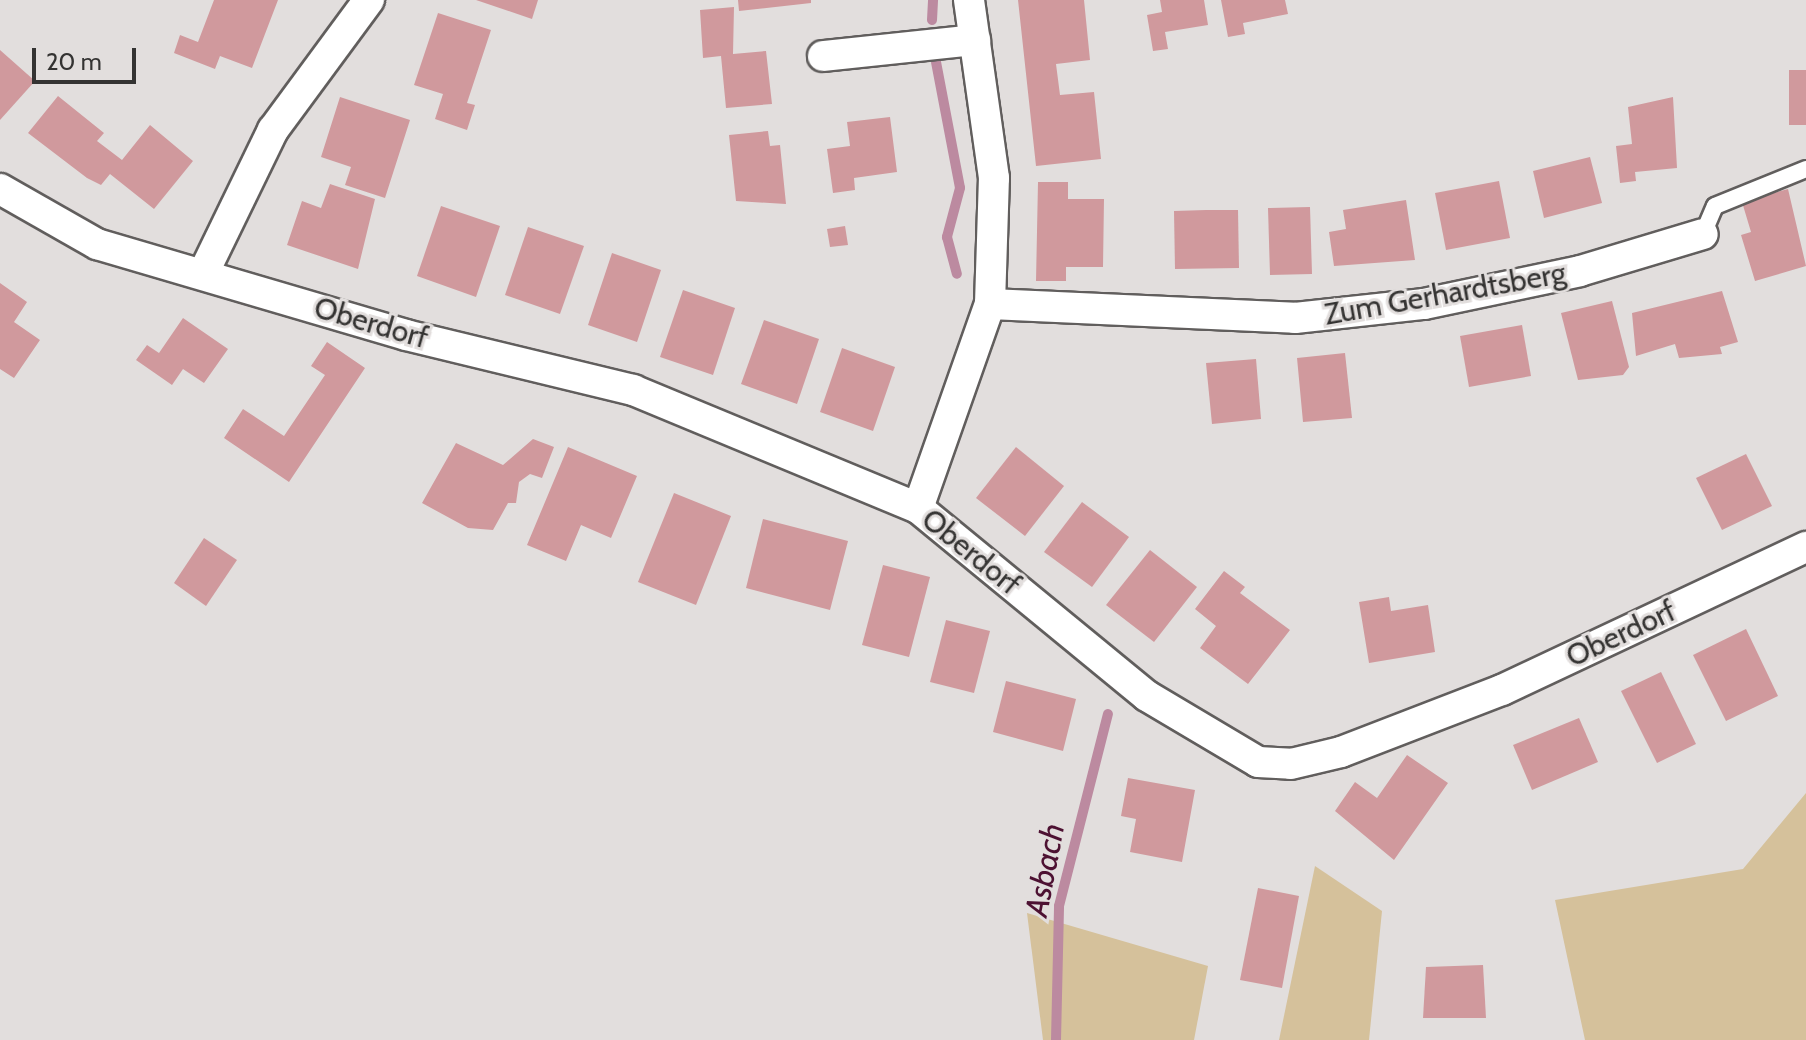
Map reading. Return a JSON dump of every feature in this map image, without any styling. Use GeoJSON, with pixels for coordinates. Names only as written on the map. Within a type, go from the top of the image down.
{"type":"FeatureCollection","features":[{"type":"Feature","properties":{"kind":"street"},"geometry":{"type":"LineString","coordinates":[[204,272],[273,130],[369,0]]}},
{"type":"Feature","properties":{"kind":"street"},"geometry":{"type":"LineString","coordinates":[[918,508],[990,304],[994,178],[969,0]]}},
{"type":"Feature","properties":{"kind":"street"},"geometry":{"type":"LineString","coordinates":[[823,56],[975,40]]}},
{"type":"Feature","properties":{"kind":"street","name":"Oberdorf"},"geometry":{"type":"LineString","coordinates":[[0,189],[97,244],[204,272],[406,335],[633,390],[918,508],[1147,696],[1258,762],[1291,764],[1502,690],[1806,547]]}},
{"type":"Feature","properties":{"kind":"street","name":"Zum Gerhardtsberg"},"geometry":{"type":"LineString","coordinates":[[990,304],[1295,318],[1424,304],[1580,271],[1703,234]]}},
{"type":"Feature","properties":{"kind":"lane"},"geometry":{"type":"LineString","coordinates":[[1703,234],[1715,206],[1806,169]]}},
{"type":"Feature","properties":{"kind":"shaded area"},"geometry":{"type":"Polygon","coordinates":[[[1806,793],[1806,1040],[1585,1040],[1555,900],[1743,869],[1806,793]]]}},
{"type":"Feature","properties":{"kind":"shaded area"},"geometry":{"type":"Polygon","coordinates":[[[1315,866],[1382,911],[1369,1040],[1279,1040],[1315,866]]]}},
{"type":"Feature","properties":{"kind":"shaded area"},"geometry":{"type":"Polygon","coordinates":[[[1027,913],[1208,966],[1194,1040],[1043,1040],[1027,913]]]}},
{"type":"Feature","properties":{"kind":"building"},"geometry":{"type":"Polygon","coordinates":[[[214,0],[278,0],[252,68],[220,56],[215,69],[174,53],[180,35],[198,42],[214,0]]]}},
{"type":"Feature","properties":{"kind":"building"},"geometry":{"type":"Polygon","coordinates":[[[476,0],[538,0],[532,19],[476,0]]]}},
{"type":"Feature","properties":{"kind":"building"},"geometry":{"type":"Polygon","coordinates":[[[738,0],[811,0],[811,3],[739,11],[738,0]]]}},
{"type":"Feature","properties":{"kind":"building"},"geometry":{"type":"Polygon","coordinates":[[[1018,0],[1084,0],[1090,60],[1056,64],[1060,95],[1094,92],[1101,159],[1036,166],[1018,0]]]}},
{"type":"Feature","properties":{"kind":"building"},"geometry":{"type":"Polygon","coordinates":[[[1160,0],[1204,0],[1208,25],[1165,32],[1168,49],[1153,51],[1147,15],[1162,12],[1160,0]]]}},
{"type":"Feature","properties":{"kind":"building"},"geometry":{"type":"Polygon","coordinates":[[[1221,0],[1285,0],[1288,14],[1243,23],[1245,34],[1228,37],[1221,0]]]}},
{"type":"Feature","properties":{"kind":"building"},"geometry":{"type":"Polygon","coordinates":[[[734,7],[733,54],[766,51],[772,104],[726,108],[721,56],[703,58],[700,10],[734,7]]]}},
{"type":"Feature","properties":{"kind":"building"},"geometry":{"type":"Polygon","coordinates":[[[438,13],[491,30],[467,103],[475,105],[467,130],[435,119],[443,94],[414,85],[438,13]]]}},
{"type":"Feature","properties":{"kind":"building"},"geometry":{"type":"Polygon","coordinates":[[[0,50],[35,81],[0,120],[0,50]]]}},
{"type":"Feature","properties":{"kind":"building"},"geometry":{"type":"Polygon","coordinates":[[[1789,70],[1806,70],[1806,125],[1789,125],[1789,70]]]}},
{"type":"Feature","properties":{"kind":"building"},"geometry":{"type":"Polygon","coordinates":[[[58,96],[104,133],[97,141],[122,160],[150,125],[193,161],[154,209],[110,174],[101,185],[87,178],[28,133],[58,96]]]}},
{"type":"Feature","properties":{"kind":"building"},"geometry":{"type":"Polygon","coordinates":[[[340,97],[410,120],[385,198],[345,185],[351,167],[321,157],[340,97]]]}},
{"type":"Feature","properties":{"kind":"building"},"geometry":{"type":"Polygon","coordinates":[[[1673,97],[1677,168],[1635,172],[1636,181],[1620,183],[1616,146],[1632,144],[1628,107],[1673,97]]]}},
{"type":"Feature","properties":{"kind":"building"},"geometry":{"type":"Polygon","coordinates":[[[890,117],[897,172],[854,178],[855,190],[833,193],[827,149],[850,146],[847,122],[890,117]]]}},
{"type":"Feature","properties":{"kind":"building"},"geometry":{"type":"Polygon","coordinates":[[[768,131],[770,146],[780,145],[786,204],[736,201],[729,135],[768,131]]]}},
{"type":"Feature","properties":{"kind":"building"},"geometry":{"type":"Polygon","coordinates":[[[1590,157],[1602,203],[1544,218],[1533,171],[1590,157]]]}},
{"type":"Feature","properties":{"kind":"building"},"geometry":{"type":"Polygon","coordinates":[[[1499,181],[1510,238],[1446,250],[1435,193],[1499,181]]]}},
{"type":"Feature","properties":{"kind":"building"},"geometry":{"type":"Polygon","coordinates":[[[1038,182],[1068,182],[1068,199],[1104,199],[1103,267],[1066,267],[1066,281],[1036,281],[1038,182]]]}},
{"type":"Feature","properties":{"kind":"building"},"geometry":{"type":"Polygon","coordinates":[[[330,184],[375,199],[358,269],[287,245],[302,201],[321,208],[330,184]]]}},
{"type":"Feature","properties":{"kind":"building"},"geometry":{"type":"Polygon","coordinates":[[[1788,189],[1806,266],[1755,281],[1741,235],[1751,232],[1742,202],[1788,189]]]}},
{"type":"Feature","properties":{"kind":"building"},"geometry":{"type":"Polygon","coordinates":[[[1406,200],[1415,260],[1334,266],[1329,232],[1346,229],[1343,210],[1406,200]]]}},
{"type":"Feature","properties":{"kind":"building"},"geometry":{"type":"Polygon","coordinates":[[[441,206],[500,226],[476,297],[417,276],[441,206]]]}},
{"type":"Feature","properties":{"kind":"building"},"geometry":{"type":"Polygon","coordinates":[[[1310,207],[1312,274],[1270,275],[1268,208],[1310,207]]]}},
{"type":"Feature","properties":{"kind":"building"},"geometry":{"type":"Polygon","coordinates":[[[1238,210],[1239,268],[1175,269],[1174,211],[1238,210]]]}},
{"type":"Feature","properties":{"kind":"building"},"geometry":{"type":"Polygon","coordinates":[[[845,226],[848,245],[830,247],[827,229],[845,226]]]}},
{"type":"Feature","properties":{"kind":"building"},"geometry":{"type":"Polygon","coordinates":[[[528,227],[584,246],[560,314],[505,295],[528,227]]]}},
{"type":"Feature","properties":{"kind":"building"},"geometry":{"type":"Polygon","coordinates":[[[612,253],[661,270],[637,342],[588,325],[612,253]]]}},
{"type":"Feature","properties":{"kind":"building"},"geometry":{"type":"Polygon","coordinates":[[[0,283],[27,302],[14,322],[40,340],[14,378],[0,369],[0,283]]]}},
{"type":"Feature","properties":{"kind":"building"},"geometry":{"type":"Polygon","coordinates":[[[683,290],[735,308],[713,375],[660,357],[683,290]]]}},
{"type":"Feature","properties":{"kind":"building"},"geometry":{"type":"Polygon","coordinates":[[[1722,291],[1738,342],[1720,347],[1722,354],[1679,358],[1675,344],[1636,356],[1632,313],[1722,291]]]}},
{"type":"Feature","properties":{"kind":"building"},"geometry":{"type":"Polygon","coordinates":[[[1612,301],[1629,367],[1623,375],[1578,380],[1561,313],[1612,301]]]}},
{"type":"Feature","properties":{"kind":"building"},"geometry":{"type":"Polygon","coordinates":[[[183,318],[228,349],[204,383],[183,369],[172,385],[136,360],[147,345],[159,353],[183,318]]]}},
{"type":"Feature","properties":{"kind":"building"},"geometry":{"type":"Polygon","coordinates":[[[764,320],[819,339],[797,404],[741,384],[764,320]]]}},
{"type":"Feature","properties":{"kind":"building"},"geometry":{"type":"Polygon","coordinates":[[[1522,325],[1531,376],[1469,387],[1460,336],[1522,325]]]}},
{"type":"Feature","properties":{"kind":"building"},"geometry":{"type":"Polygon","coordinates":[[[327,342],[365,368],[289,482],[224,438],[243,409],[284,436],[325,375],[311,366],[327,342]]]}},
{"type":"Feature","properties":{"kind":"building"},"geometry":{"type":"Polygon","coordinates":[[[842,348],[895,367],[873,431],[820,412],[842,348]]]}},
{"type":"Feature","properties":{"kind":"building"},"geometry":{"type":"Polygon","coordinates":[[[1345,353],[1352,418],[1303,422],[1297,358],[1345,353]]]}},
{"type":"Feature","properties":{"kind":"building"},"geometry":{"type":"Polygon","coordinates":[[[1256,359],[1261,419],[1212,424],[1206,363],[1256,359]]]}},
{"type":"Feature","properties":{"kind":"building"},"geometry":{"type":"Polygon","coordinates":[[[533,439],[554,447],[542,478],[530,474],[519,482],[516,503],[508,503],[493,530],[468,528],[422,503],[456,443],[503,465],[533,439]]]}},
{"type":"Feature","properties":{"kind":"building"},"geometry":{"type":"Polygon","coordinates":[[[568,447],[637,476],[611,538],[581,525],[566,561],[527,545],[568,447]]]}},
{"type":"Feature","properties":{"kind":"building"},"geometry":{"type":"Polygon","coordinates":[[[1016,447],[1064,486],[1025,536],[976,498],[1016,447]]]}},
{"type":"Feature","properties":{"kind":"building"},"geometry":{"type":"Polygon","coordinates":[[[1746,454],[1772,506],[1722,530],[1696,478],[1746,454]]]}},
{"type":"Feature","properties":{"kind":"building"},"geometry":{"type":"Polygon","coordinates":[[[674,493],[731,516],[696,605],[638,582],[674,493]]]}},
{"type":"Feature","properties":{"kind":"building"},"geometry":{"type":"Polygon","coordinates":[[[1082,502],[1129,537],[1092,587],[1044,552],[1082,502]]]}},
{"type":"Feature","properties":{"kind":"building"},"geometry":{"type":"Polygon","coordinates":[[[763,519],[848,541],[830,610],[746,588],[763,519]]]}},
{"type":"Feature","properties":{"kind":"building"},"geometry":{"type":"Polygon","coordinates":[[[204,538],[237,560],[206,606],[174,583],[204,538]]]}},
{"type":"Feature","properties":{"kind":"building"},"geometry":{"type":"Polygon","coordinates":[[[1150,550],[1197,587],[1154,642],[1106,605],[1150,550]]]}},
{"type":"Feature","properties":{"kind":"building"},"geometry":{"type":"Polygon","coordinates":[[[883,565],[930,577],[909,657],[862,645],[883,565]]]}},
{"type":"Feature","properties":{"kind":"building"},"geometry":{"type":"Polygon","coordinates":[[[1224,571],[1245,587],[1240,593],[1290,630],[1248,684],[1200,648],[1216,626],[1195,609],[1224,571]]]}},
{"type":"Feature","properties":{"kind":"building"},"geometry":{"type":"Polygon","coordinates":[[[1389,597],[1391,611],[1428,605],[1435,652],[1369,663],[1359,602],[1389,597]]]}},
{"type":"Feature","properties":{"kind":"building"},"geometry":{"type":"Polygon","coordinates":[[[946,620],[990,631],[974,693],[930,682],[946,620]]]}},
{"type":"Feature","properties":{"kind":"building"},"geometry":{"type":"Polygon","coordinates":[[[1746,629],[1778,696],[1726,721],[1693,655],[1746,629]]]}},
{"type":"Feature","properties":{"kind":"building"},"geometry":{"type":"Polygon","coordinates":[[[1661,672],[1696,744],[1657,763],[1621,691],[1661,672]]]}},
{"type":"Feature","properties":{"kind":"building"},"geometry":{"type":"Polygon","coordinates":[[[1006,681],[1076,699],[1063,751],[993,732],[1006,681]]]}},
{"type":"Feature","properties":{"kind":"building"},"geometry":{"type":"Polygon","coordinates":[[[1579,718],[1598,762],[1532,790],[1513,745],[1579,718]]]}},
{"type":"Feature","properties":{"kind":"building"},"geometry":{"type":"Polygon","coordinates":[[[1407,755],[1448,783],[1394,860],[1335,811],[1355,782],[1377,798],[1407,755]]]}},
{"type":"Feature","properties":{"kind":"building"},"geometry":{"type":"Polygon","coordinates":[[[1128,778],[1195,790],[1182,862],[1130,852],[1136,819],[1121,816],[1128,778]]]}},
{"type":"Feature","properties":{"kind":"building"},"geometry":{"type":"Polygon","coordinates":[[[1258,888],[1299,896],[1282,988],[1240,980],[1258,888]]]}},
{"type":"Feature","properties":{"kind":"building"},"geometry":{"type":"Polygon","coordinates":[[[1483,965],[1486,1018],[1423,1018],[1426,967],[1483,965]]]}},
{"type":"Feature","properties":{"kind":"waterway","name":"Asbach"},"geometry":{"type":"LineString","coordinates":[[932,20],[933,0]]}},
{"type":"Feature","properties":{"kind":"waterway","name":"Asbach"},"geometry":{"type":"LineString","coordinates":[[936,62],[960,188],[947,237],[957,274]]}},
{"type":"Feature","properties":{"kind":"waterway","name":"Asbach"},"geometry":{"type":"LineString","coordinates":[[1056,1040],[1059,906],[1108,714]]}}]}
